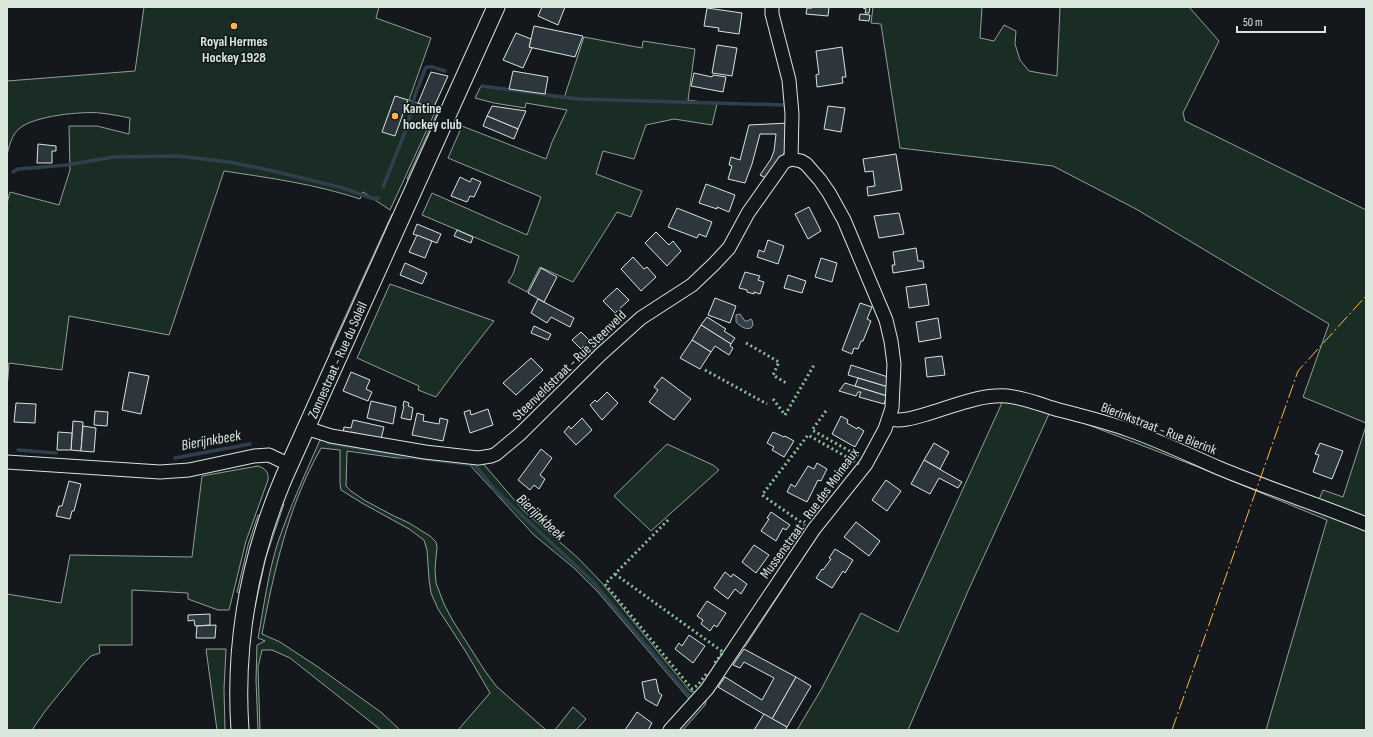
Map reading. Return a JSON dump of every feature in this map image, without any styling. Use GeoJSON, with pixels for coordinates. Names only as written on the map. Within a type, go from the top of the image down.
{"type":"FeatureCollection","features":[{"type":"Feature","properties":{"kind":"main road","name":"Zonnestraat - Rue du Soleil"},"geometry":{"type":"LineString","coordinates":[[240,730],[238,693],[239,669],[245,610],[256,560],[275,498],[496,7]]}},
{"type":"Feature","properties":{"kind":"street"},"geometry":{"type":"LineString","coordinates":[[772,7],[772,14],[789,80],[792,124],[791,159]]}},
{"type":"Feature","properties":{"kind":"street","name":"Steenveldstraat - Rue Steenveld"},"geometry":{"type":"LineString","coordinates":[[306,428],[331,436],[425,452],[478,458],[496,454],[520,434],[601,354],[641,318],[692,285],[714,264],[728,248],[748,213],[774,175],[784,162],[791,159]]}},
{"type":"Feature","properties":{"kind":"street","name":"Mussenstraat - Rue des Moineaux"},"geometry":{"type":"LineString","coordinates":[[670,730],[707,689],[814,529],[866,464],[885,429],[892,408],[894,364],[886,320],[844,220],[832,198],[820,180],[806,164],[801,160],[791,159]]}},
{"type":"Feature","properties":{"kind":"street","name":"Bierinkstraat - Rue Bierink"},"geometry":{"type":"LineString","coordinates":[[889,419],[899,421],[962,403],[987,398],[1005,396],[1024,399],[1131,430],[1238,476],[1315,503],[1366,524]]}},
{"type":"Feature","properties":{"kind":"street"},"geometry":{"type":"LineString","coordinates":[[7,462],[166,472],[189,470],[254,456],[269,455],[290,465]]}},
{"type":"Feature","properties":{"kind":"green space"},"geometry":{"type":"Polygon","coordinates":[[[144,7],[379,7],[376,18],[431,38],[409,100],[436,110],[390,210],[363,192],[360,199],[309,185],[224,171],[169,335],[69,316],[62,370],[9,363],[7,389],[7,203],[10,192],[59,205],[70,170],[69,126],[97,126],[129,134],[130,118],[111,114],[82,113],[58,115],[36,120],[20,128],[15,133],[11,140],[7,155],[7,81],[135,71],[144,7]]]}},
{"type":"Feature","properties":{"kind":"green space"},"geometry":{"type":"Polygon","coordinates":[[[873,7],[982,7],[980,38],[994,41],[1004,25],[1016,31],[1015,44],[1020,60],[1029,71],[1057,76],[1060,7],[1189,7],[1219,41],[1183,113],[1185,121],[1366,210],[1366,423],[1303,397],[1329,324],[1136,209],[1053,166],[900,148],[881,24],[871,23],[873,7]]]}},
{"type":"Feature","properties":{"kind":"green space"},"geometry":{"type":"Polygon","coordinates":[[[584,37],[642,48],[643,41],[695,49],[688,100],[717,104],[712,125],[674,119],[646,125],[634,159],[603,151],[596,174],[642,191],[631,217],[617,212],[573,282],[540,267],[527,292],[508,282],[513,274],[519,256],[422,215],[432,193],[527,235],[541,197],[448,158],[462,126],[546,159],[567,110],[526,103],[525,108],[475,98],[481,86],[564,98],[584,37]]]}},
{"type":"Feature","properties":{"kind":"green space"},"geometry":{"type":"Polygon","coordinates":[[[438,111],[442,112],[412,181],[407,179],[438,111]]]}},
{"type":"Feature","properties":{"kind":"green space"},"geometry":{"type":"Polygon","coordinates":[[[392,214],[395,215],[334,352],[330,350],[392,214]]]}},
{"type":"Feature","properties":{"kind":"green space"},"geometry":{"type":"Polygon","coordinates":[[[390,284],[494,321],[436,397],[418,390],[419,386],[357,358],[390,284]]]}},
{"type":"Feature","properties":{"kind":"green space"},"geometry":{"type":"Polygon","coordinates":[[[1002,399],[1070,415],[1318,502],[1323,490],[1343,497],[1366,426],[1366,730],[1266,730],[1327,520],[1198,467],[1086,424],[1049,414],[968,591],[908,730],[797,730],[822,688],[861,613],[898,632],[1001,405],[1002,399]]]}},
{"type":"Feature","properties":{"kind":"green space"},"geometry":{"type":"Polygon","coordinates":[[[320,440],[464,462],[463,464],[415,458],[397,458],[347,451],[346,486],[364,500],[409,523],[430,536],[436,542],[436,583],[444,604],[453,621],[496,686],[546,730],[458,730],[490,693],[438,609],[431,593],[427,550],[424,540],[409,529],[341,490],[340,450],[321,448],[299,494],[291,517],[277,563],[262,634],[280,642],[318,667],[382,713],[400,730],[381,730],[290,658],[272,650],[262,650],[258,667],[260,730],[258,730],[256,680],[257,645],[265,641],[258,638],[269,578],[278,542],[320,440]]]}},
{"type":"Feature","properties":{"kind":"green space"},"geometry":{"type":"Polygon","coordinates":[[[667,444],[713,465],[719,470],[651,531],[614,496],[667,444]]]}},
{"type":"Feature","properties":{"kind":"green space"},"geometry":{"type":"Polygon","coordinates":[[[480,460],[523,510],[578,558],[603,584],[690,691],[699,693],[690,700],[598,592],[574,568],[534,535],[468,463],[480,460]]]}},
{"type":"Feature","properties":{"kind":"green space"},"geometry":{"type":"Polygon","coordinates":[[[258,466],[266,471],[268,480],[246,541],[229,610],[218,610],[188,599],[188,593],[132,590],[132,645],[99,645],[100,653],[91,656],[84,663],[46,710],[32,730],[7,730],[7,594],[61,603],[70,555],[192,557],[202,476],[258,466]]]}},
{"type":"Feature","properties":{"kind":"green space"},"geometry":{"type":"Polygon","coordinates":[[[281,502],[284,504],[266,557],[255,607],[251,607],[281,502]]]}},
{"type":"Feature","properties":{"kind":"green space"},"geometry":{"type":"Polygon","coordinates":[[[258,515],[261,516],[241,593],[237,592],[248,545],[258,515]]]}},
{"type":"Feature","properties":{"kind":"green space"},"geometry":{"type":"Polygon","coordinates":[[[787,572],[792,575],[745,647],[741,645],[787,572]]]}},
{"type":"Feature","properties":{"kind":"green space"},"geometry":{"type":"Polygon","coordinates":[[[206,649],[226,649],[224,689],[225,730],[217,730],[206,649]]]}},
{"type":"Feature","properties":{"kind":"green space"},"geometry":{"type":"Polygon","coordinates":[[[709,690],[705,705],[683,730],[674,730],[709,690]]]}},
{"type":"Feature","properties":{"kind":"green space"},"geometry":{"type":"Polygon","coordinates":[[[573,707],[586,719],[576,730],[555,730],[573,707]]]}},
{"type":"Feature","properties":{"kind":"water"},"geometry":{"type":"Polygon","coordinates":[[[740,314],[745,321],[750,319],[752,320],[753,325],[751,328],[745,328],[736,322],[736,315],[740,314]]]}},
{"type":"Feature","properties":{"kind":"building"},"geometry":{"type":"Polygon","coordinates":[[[542,7],[565,7],[558,25],[538,16],[542,7]]]}},
{"type":"Feature","properties":{"kind":"building"},"geometry":{"type":"Polygon","coordinates":[[[829,7],[828,16],[806,14],[807,8],[829,7]]]}},
{"type":"Feature","properties":{"kind":"building"},"geometry":{"type":"Polygon","coordinates":[[[870,7],[869,13],[865,13],[866,9],[863,8],[870,7]]]}},
{"type":"Feature","properties":{"kind":"building"},"geometry":{"type":"Polygon","coordinates":[[[707,8],[742,13],[739,34],[718,31],[719,28],[704,26],[707,8]]]}},
{"type":"Feature","properties":{"kind":"building"},"geometry":{"type":"Polygon","coordinates":[[[860,14],[870,15],[869,21],[859,20],[860,14]]]}},
{"type":"Feature","properties":{"kind":"building"},"geometry":{"type":"Polygon","coordinates":[[[534,26],[583,36],[575,57],[529,47],[534,26]]]}},
{"type":"Feature","properties":{"kind":"building"},"geometry":{"type":"Polygon","coordinates":[[[516,33],[531,39],[529,47],[532,48],[523,68],[503,60],[516,33]]]}},
{"type":"Feature","properties":{"kind":"building"},"geometry":{"type":"Polygon","coordinates":[[[717,45],[737,48],[732,76],[712,73],[717,45]]]}},
{"type":"Feature","properties":{"kind":"building"},"geometry":{"type":"Polygon","coordinates":[[[842,47],[846,77],[842,77],[843,83],[817,87],[816,75],[819,74],[816,51],[842,47]]]}},
{"type":"Feature","properties":{"kind":"building"},"geometry":{"type":"Polygon","coordinates":[[[513,71],[548,77],[545,94],[509,89],[513,71]]]}},
{"type":"Feature","properties":{"kind":"building"},"geometry":{"type":"Polygon","coordinates":[[[431,72],[448,76],[433,109],[418,103],[431,72]]]}},
{"type":"Feature","properties":{"kind":"building"},"geometry":{"type":"Polygon","coordinates":[[[694,73],[712,77],[713,75],[726,77],[723,92],[691,86],[694,73]]]}},
{"type":"Feature","properties":{"kind":"building","name":"Kantine hockey club"},"geometry":{"type":"Polygon","coordinates":[[[395,96],[408,100],[395,136],[382,132],[395,96]]]}},
{"type":"Feature","properties":{"kind":"building"},"geometry":{"type":"Polygon","coordinates":[[[492,106],[526,111],[518,129],[487,116],[492,106]]]}},
{"type":"Feature","properties":{"kind":"building"},"geometry":{"type":"Polygon","coordinates":[[[828,106],[845,108],[841,132],[824,129],[828,106]]]}},
{"type":"Feature","properties":{"kind":"building"},"geometry":{"type":"Polygon","coordinates":[[[487,116],[518,129],[514,139],[483,126],[487,116]]]}},
{"type":"Feature","properties":{"kind":"building"},"geometry":{"type":"Polygon","coordinates":[[[789,123],[784,155],[768,179],[760,175],[771,159],[774,151],[776,134],[760,134],[745,183],[728,179],[732,166],[729,165],[731,157],[740,160],[749,125],[789,123]]]}},
{"type":"Feature","properties":{"kind":"building"},"geometry":{"type":"Polygon","coordinates":[[[38,144],[56,146],[56,151],[52,151],[52,163],[37,163],[38,144]]]}},
{"type":"Feature","properties":{"kind":"building"},"geometry":{"type":"Polygon","coordinates":[[[896,154],[902,190],[868,196],[867,187],[875,186],[873,171],[865,172],[863,159],[896,154]]]}},
{"type":"Feature","properties":{"kind":"building"},"geometry":{"type":"Polygon","coordinates":[[[460,177],[470,182],[472,178],[481,182],[474,197],[470,196],[467,202],[451,196],[460,177]]]}},
{"type":"Feature","properties":{"kind":"building"},"geometry":{"type":"Polygon","coordinates":[[[706,184],[735,195],[729,212],[717,207],[717,209],[699,203],[706,184]]]}},
{"type":"Feature","properties":{"kind":"building"},"geometry":{"type":"Polygon","coordinates":[[[809,207],[821,231],[808,239],[795,214],[809,207]]]}},
{"type":"Feature","properties":{"kind":"building"},"geometry":{"type":"Polygon","coordinates":[[[677,208],[712,222],[706,237],[699,234],[697,238],[668,227],[677,208]]]}},
{"type":"Feature","properties":{"kind":"building"},"geometry":{"type":"Polygon","coordinates":[[[899,213],[904,234],[879,238],[874,216],[899,213]]]}},
{"type":"Feature","properties":{"kind":"building"},"geometry":{"type":"Polygon","coordinates":[[[417,224],[441,234],[437,243],[413,234],[417,224]]]}},
{"type":"Feature","properties":{"kind":"building"},"geometry":{"type":"Polygon","coordinates":[[[457,230],[473,237],[471,243],[454,236],[457,230]]]}},
{"type":"Feature","properties":{"kind":"building"},"geometry":{"type":"Polygon","coordinates":[[[656,232],[669,245],[673,241],[681,251],[667,266],[645,243],[656,232]]]}},
{"type":"Feature","properties":{"kind":"building"},"geometry":{"type":"Polygon","coordinates":[[[417,235],[432,241],[425,258],[409,252],[417,235]]]}},
{"type":"Feature","properties":{"kind":"building"},"geometry":{"type":"Polygon","coordinates":[[[768,240],[784,246],[778,264],[757,257],[759,250],[764,252],[768,240]]]}},
{"type":"Feature","properties":{"kind":"building"},"geometry":{"type":"Polygon","coordinates":[[[916,248],[918,261],[923,261],[924,268],[893,273],[892,265],[895,265],[893,252],[916,248]]]}},
{"type":"Feature","properties":{"kind":"building"},"geometry":{"type":"Polygon","coordinates":[[[633,257],[644,269],[647,267],[656,277],[641,291],[621,269],[633,257]]]}},
{"type":"Feature","properties":{"kind":"building"},"geometry":{"type":"Polygon","coordinates":[[[821,258],[837,263],[832,282],[815,277],[821,258]]]}},
{"type":"Feature","properties":{"kind":"building"},"geometry":{"type":"Polygon","coordinates":[[[405,263],[427,273],[422,284],[400,275],[405,263]]]}},
{"type":"Feature","properties":{"kind":"building"},"geometry":{"type":"Polygon","coordinates":[[[541,268],[557,277],[544,302],[528,293],[541,268]]]}},
{"type":"Feature","properties":{"kind":"building"},"geometry":{"type":"Polygon","coordinates":[[[745,272],[760,276],[758,280],[764,282],[760,294],[747,292],[747,290],[739,288],[745,272]]]}},
{"type":"Feature","properties":{"kind":"building"},"geometry":{"type":"Polygon","coordinates":[[[788,275],[806,281],[802,293],[784,288],[788,275]]]}},
{"type":"Feature","properties":{"kind":"building"},"geometry":{"type":"Polygon","coordinates":[[[926,284],[929,305],[909,308],[906,287],[926,284]]]}},
{"type":"Feature","properties":{"kind":"building"},"geometry":{"type":"Polygon","coordinates":[[[617,288],[629,300],[615,313],[603,301],[617,288]]]}},
{"type":"Feature","properties":{"kind":"building"},"geometry":{"type":"Polygon","coordinates":[[[715,298],[736,306],[730,323],[708,315],[715,298]]]}},
{"type":"Feature","properties":{"kind":"building"},"geometry":{"type":"Polygon","coordinates":[[[538,299],[574,318],[570,327],[551,317],[547,323],[531,313],[538,299]]]}},
{"type":"Feature","properties":{"kind":"building"},"geometry":{"type":"Polygon","coordinates":[[[860,303],[872,307],[867,319],[871,321],[863,341],[861,341],[858,349],[854,348],[852,354],[842,350],[860,303]]]}},
{"type":"Feature","properties":{"kind":"building"},"geometry":{"type":"Polygon","coordinates":[[[707,317],[726,329],[724,331],[735,338],[731,344],[701,325],[707,317]]]}},
{"type":"Feature","properties":{"kind":"building"},"geometry":{"type":"Polygon","coordinates":[[[938,318],[941,338],[919,342],[916,322],[938,318]]]}},
{"type":"Feature","properties":{"kind":"building"},"geometry":{"type":"Polygon","coordinates":[[[701,325],[731,344],[730,346],[733,348],[729,355],[715,346],[711,352],[692,340],[701,325]]]}},
{"type":"Feature","properties":{"kind":"building"},"geometry":{"type":"Polygon","coordinates":[[[534,326],[551,334],[548,340],[531,333],[534,326]]]}},
{"type":"Feature","properties":{"kind":"building"},"geometry":{"type":"Polygon","coordinates":[[[581,332],[590,341],[597,334],[605,342],[593,354],[584,346],[581,349],[572,340],[581,332]]]}},
{"type":"Feature","properties":{"kind":"building"},"geometry":{"type":"Polygon","coordinates":[[[692,340],[711,352],[700,369],[680,358],[692,340]]]}},
{"type":"Feature","properties":{"kind":"building"},"geometry":{"type":"Polygon","coordinates":[[[942,356],[945,375],[927,377],[925,358],[942,356]]]}},
{"type":"Feature","properties":{"kind":"building"},"geometry":{"type":"Polygon","coordinates":[[[531,358],[543,370],[516,395],[503,383],[531,358]]]}},
{"type":"Feature","properties":{"kind":"building"},"geometry":{"type":"Polygon","coordinates":[[[851,365],[888,377],[888,387],[848,375],[851,365]]]}},
{"type":"Feature","properties":{"kind":"building"},"geometry":{"type":"Polygon","coordinates":[[[129,372],[149,376],[141,414],[122,410],[129,372]]]}},
{"type":"Feature","properties":{"kind":"building"},"geometry":{"type":"Polygon","coordinates":[[[351,372],[370,380],[366,389],[372,392],[368,401],[343,391],[351,372]]]}},
{"type":"Feature","properties":{"kind":"building"},"geometry":{"type":"Polygon","coordinates":[[[662,377],[691,399],[674,420],[649,402],[658,390],[654,387],[662,377]]]}},
{"type":"Feature","properties":{"kind":"building"},"geometry":{"type":"Polygon","coordinates":[[[858,378],[888,387],[887,396],[855,386],[858,378]]]}},
{"type":"Feature","properties":{"kind":"building"},"geometry":{"type":"Polygon","coordinates":[[[845,383],[887,396],[884,404],[859,397],[861,392],[858,392],[856,396],[839,391],[845,383]]]}},
{"type":"Feature","properties":{"kind":"building"},"geometry":{"type":"Polygon","coordinates":[[[607,392],[618,403],[602,420],[590,405],[595,400],[597,402],[607,392]]]}},
{"type":"Feature","properties":{"kind":"building"},"geometry":{"type":"Polygon","coordinates":[[[371,401],[396,407],[393,424],[367,418],[371,401]]]}},
{"type":"Feature","properties":{"kind":"building"},"geometry":{"type":"Polygon","coordinates":[[[404,401],[409,403],[408,406],[413,408],[411,420],[401,418],[404,401]]]}},
{"type":"Feature","properties":{"kind":"building"},"geometry":{"type":"Polygon","coordinates":[[[16,403],[36,404],[35,423],[14,422],[16,403]]]}},
{"type":"Feature","properties":{"kind":"building"},"geometry":{"type":"Polygon","coordinates":[[[488,409],[493,425],[470,433],[464,412],[470,410],[471,415],[488,409]]]}},
{"type":"Feature","properties":{"kind":"building"},"geometry":{"type":"Polygon","coordinates":[[[95,411],[108,412],[107,426],[94,425],[95,411]]]}},
{"type":"Feature","properties":{"kind":"building"},"geometry":{"type":"Polygon","coordinates":[[[417,413],[424,415],[423,421],[439,424],[440,418],[448,420],[443,441],[412,435],[417,413]]]}},
{"type":"Feature","properties":{"kind":"building"},"geometry":{"type":"Polygon","coordinates":[[[841,416],[848,420],[847,423],[864,431],[855,447],[832,434],[841,416]]]}},
{"type":"Feature","properties":{"kind":"building"},"geometry":{"type":"Polygon","coordinates":[[[582,418],[592,430],[576,445],[564,432],[569,426],[571,429],[582,418]]]}},
{"type":"Feature","properties":{"kind":"building"},"geometry":{"type":"Polygon","coordinates":[[[353,420],[384,427],[381,439],[351,432],[350,435],[343,433],[344,427],[351,428],[353,420]]]}},
{"type":"Feature","properties":{"kind":"building"},"geometry":{"type":"Polygon","coordinates":[[[73,421],[83,422],[81,451],[71,450],[73,421]]]}},
{"type":"Feature","properties":{"kind":"building"},"geometry":{"type":"Polygon","coordinates":[[[83,426],[96,428],[94,452],[81,451],[83,426]]]}},
{"type":"Feature","properties":{"kind":"building"},"geometry":{"type":"Polygon","coordinates":[[[58,432],[72,433],[71,450],[57,450],[58,432]]]}},
{"type":"Feature","properties":{"kind":"building"},"geometry":{"type":"Polygon","coordinates":[[[773,432],[794,441],[784,457],[772,450],[774,447],[767,443],[773,432]]]}},
{"type":"Feature","properties":{"kind":"building"},"geometry":{"type":"Polygon","coordinates":[[[934,443],[949,452],[940,469],[924,460],[934,443]]]}},
{"type":"Feature","properties":{"kind":"building"},"geometry":{"type":"Polygon","coordinates":[[[1320,443],[1343,451],[1332,479],[1313,472],[1319,455],[1315,454],[1320,443]]]}},
{"type":"Feature","properties":{"kind":"building"},"geometry":{"type":"Polygon","coordinates":[[[541,449],[552,458],[540,475],[545,479],[539,489],[534,485],[530,490],[518,480],[541,449]]]}},
{"type":"Feature","properties":{"kind":"building"},"geometry":{"type":"Polygon","coordinates":[[[924,460],[962,482],[958,488],[939,478],[930,494],[911,484],[924,460]]]}},
{"type":"Feature","properties":{"kind":"building"},"geometry":{"type":"Polygon","coordinates":[[[817,463],[827,469],[821,481],[818,480],[807,502],[787,492],[791,484],[795,487],[808,466],[814,469],[817,463]]]}},
{"type":"Feature","properties":{"kind":"building"},"geometry":{"type":"Polygon","coordinates":[[[886,480],[901,491],[887,511],[872,500],[886,480]]]}},
{"type":"Feature","properties":{"kind":"building"},"geometry":{"type":"Polygon","coordinates":[[[69,481],[81,484],[74,511],[72,511],[70,519],[56,516],[59,506],[62,506],[69,481]]]}},
{"type":"Feature","properties":{"kind":"building"},"geometry":{"type":"Polygon","coordinates":[[[771,512],[790,525],[786,530],[783,528],[776,541],[761,531],[769,519],[767,518],[771,512]]]}},
{"type":"Feature","properties":{"kind":"building"},"geometry":{"type":"Polygon","coordinates":[[[856,522],[880,541],[869,556],[844,537],[856,522]]]}},
{"type":"Feature","properties":{"kind":"building"},"geometry":{"type":"Polygon","coordinates":[[[754,545],[769,555],[756,573],[742,562],[754,545]]]}},
{"type":"Feature","properties":{"kind":"building"},"geometry":{"type":"Polygon","coordinates":[[[835,549],[853,560],[845,573],[843,571],[832,588],[816,578],[831,559],[829,558],[835,549]]]}},
{"type":"Feature","properties":{"kind":"building"},"geometry":{"type":"Polygon","coordinates":[[[725,572],[731,577],[733,574],[747,584],[741,594],[735,589],[728,599],[714,588],[725,572]]]}},
{"type":"Feature","properties":{"kind":"building"},"geometry":{"type":"Polygon","coordinates":[[[707,601],[726,613],[717,627],[714,625],[710,631],[701,624],[703,620],[697,616],[707,601]]]}},
{"type":"Feature","properties":{"kind":"building"},"geometry":{"type":"Polygon","coordinates":[[[210,614],[210,625],[195,626],[194,620],[188,621],[188,615],[210,614]]]}},
{"type":"Feature","properties":{"kind":"building"},"geometry":{"type":"Polygon","coordinates":[[[216,625],[215,638],[196,638],[197,626],[216,625]]]}},
{"type":"Feature","properties":{"kind":"building"},"geometry":{"type":"Polygon","coordinates":[[[689,635],[705,646],[693,663],[675,649],[679,643],[682,646],[689,635]]]}},
{"type":"Feature","properties":{"kind":"building"},"geometry":{"type":"Polygon","coordinates":[[[744,649],[796,677],[772,719],[718,687],[725,677],[762,700],[774,678],[744,662],[740,668],[733,665],[744,649]]]}},
{"type":"Feature","properties":{"kind":"building"},"geometry":{"type":"Polygon","coordinates":[[[796,677],[811,686],[787,727],[772,719],[796,677]]]}},
{"type":"Feature","properties":{"kind":"building"},"geometry":{"type":"Polygon","coordinates":[[[656,679],[659,693],[662,695],[657,706],[645,699],[642,682],[656,679]]]}},
{"type":"Feature","properties":{"kind":"building"},"geometry":{"type":"Polygon","coordinates":[[[637,712],[652,723],[648,730],[625,730],[637,712]]]}},
{"type":"Feature","properties":{"kind":"building"},"geometry":{"type":"Polygon","coordinates":[[[764,714],[787,727],[785,730],[754,730],[764,714]]]}},
{"type":"Feature","properties":{"kind":"waterway"},"geometry":{"type":"LineString","coordinates":[[383,187],[407,127],[415,95],[425,69],[427,67],[432,67],[445,71]]}},
{"type":"Feature","properties":{"kind":"waterway"},"geometry":{"type":"LineString","coordinates":[[482,86],[578,99],[784,105]]}},
{"type":"Feature","properties":{"kind":"waterway"},"geometry":{"type":"LineString","coordinates":[[13,172],[18,169],[67,165],[113,157],[178,156],[229,162],[269,170],[343,188],[371,198],[378,198]]}},
{"type":"Feature","properties":{"kind":"waterway","name":"Bierijnkbeek"},"geometry":{"type":"LineString","coordinates":[[328,443],[401,456],[475,465],[495,490],[591,580],[689,696]]}},
{"type":"Feature","properties":{"kind":"waterway","name":"Bierijnkbeek"},"geometry":{"type":"LineString","coordinates":[[175,458],[250,444]]}},
{"type":"Feature","properties":{"kind":"waterway","name":"Bierijnkbeek"},"geometry":{"type":"LineString","coordinates":[[18,450],[56,453]]}},
{"type":"Feature","properties":{"kind":"hedge"},"geometry":{"type":"LineString","coordinates":[[746,343],[779,362],[773,375],[788,384]]}},
{"type":"Feature","properties":{"kind":"hedge"},"geometry":{"type":"LineString","coordinates":[[773,399],[785,415],[814,365]]}},
{"type":"Feature","properties":{"kind":"hedge"},"geometry":{"type":"LineString","coordinates":[[705,370],[767,404]]}},
{"type":"Feature","properties":{"kind":"hedge"},"geometry":{"type":"LineString","coordinates":[[826,411],[812,430],[862,458]]}},
{"type":"Feature","properties":{"kind":"hedge"},"geometry":{"type":"LineString","coordinates":[[805,525],[762,495],[808,435],[859,464]]}},
{"type":"Feature","properties":{"kind":"hedge"},"geometry":{"type":"LineString","coordinates":[[668,520],[605,584],[692,689],[698,685],[707,673]]}},
{"type":"Feature","properties":{"kind":"hedge"},"geometry":{"type":"LineString","coordinates":[[615,574],[723,652],[714,664]]}},
{"type":"Feature","properties":{"kind":"power"},"geometry":{"type":"LineString","coordinates":[[1172,730],[1298,371],[1366,296]]}},
{"type":"Feature","properties":{"kind":"place","name":"Royal Hermes Hockey 1928"},"geometry":{"type":"Point","coordinates":[234,26]}},
{"type":"Feature","properties":{"kind":"place","name":"Kantine hockey club"},"geometry":{"type":"Point","coordinates":[395,116]}}]}
